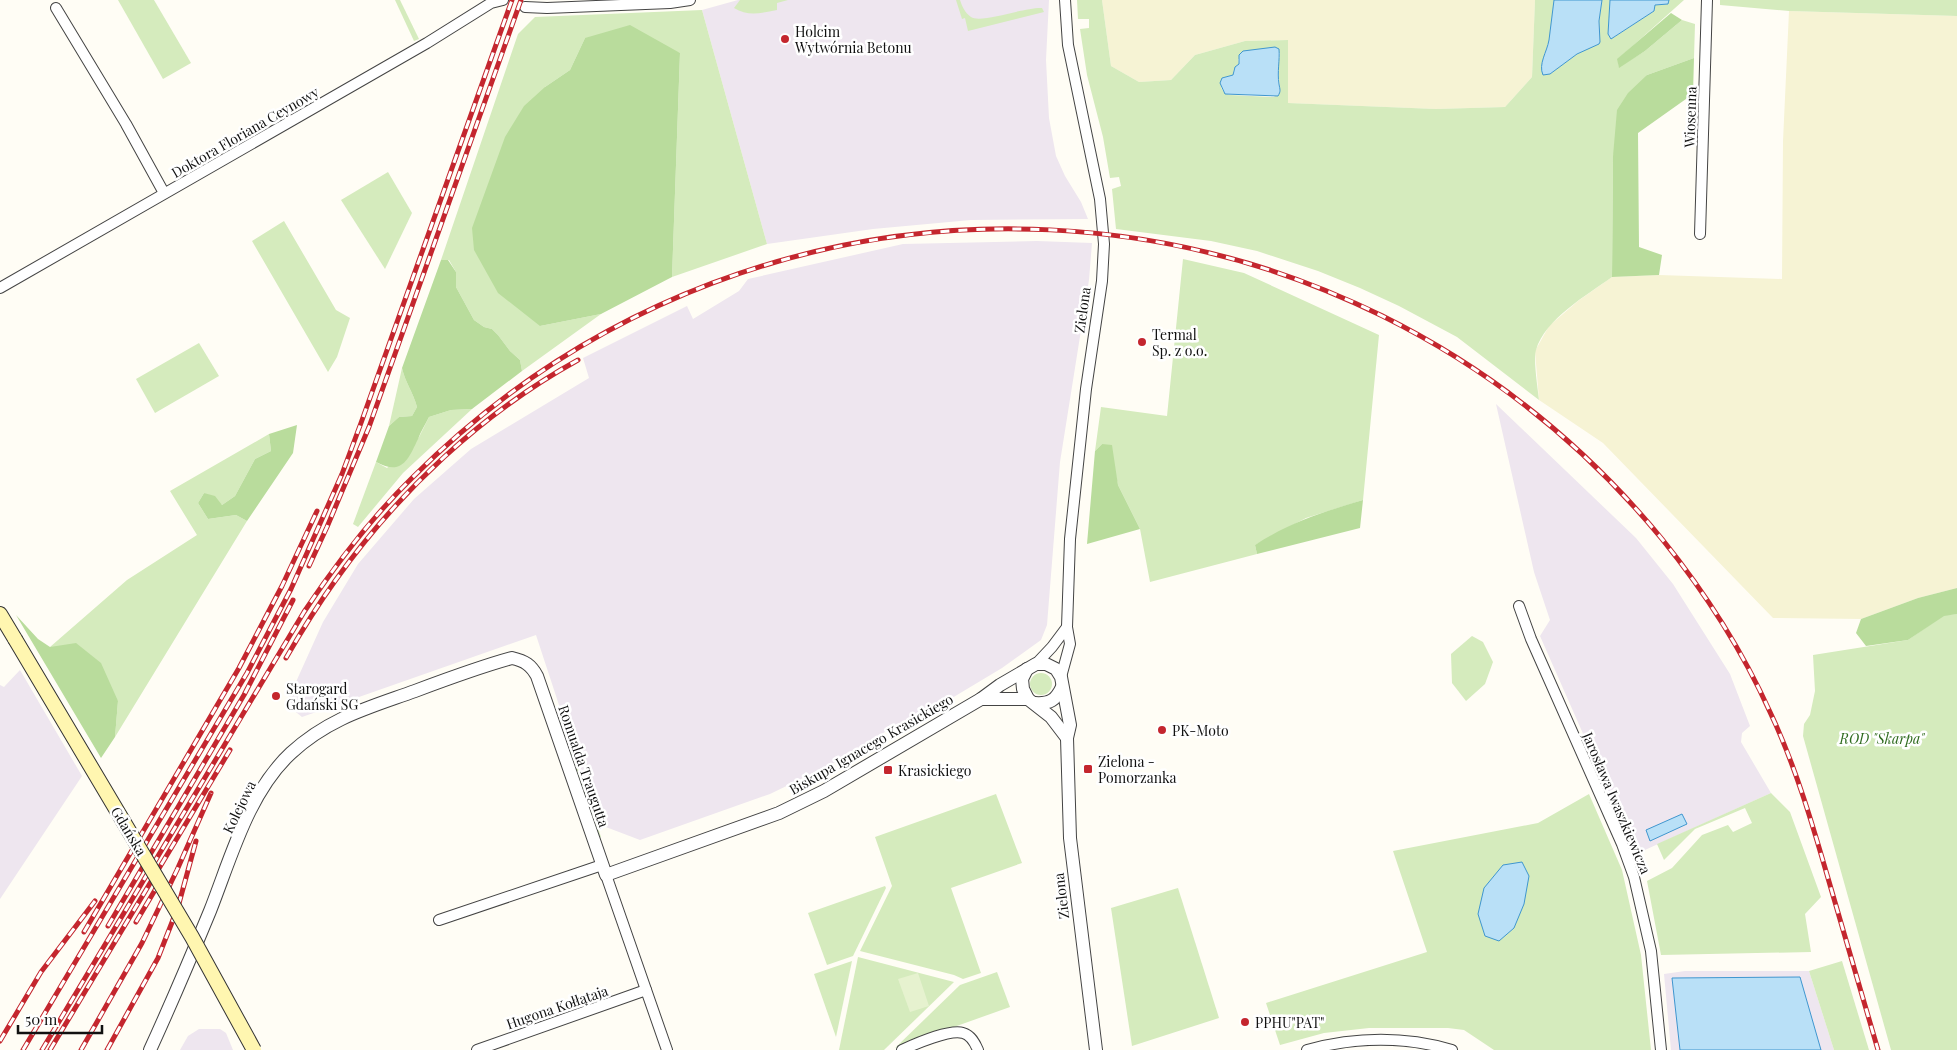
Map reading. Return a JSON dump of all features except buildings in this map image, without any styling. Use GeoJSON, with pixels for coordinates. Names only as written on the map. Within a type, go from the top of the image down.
{"type":"FeatureCollection","features":[{"type":"Feature","properties":{"kind":"main road","name":"Gdańska"},"geometry":{"type":"LineString","coordinates":[[0,614],[192,937],[254,1050]]}},
{"type":"Feature","properties":{"kind":"street"},"geometry":{"type":"LineString","coordinates":[[474,14],[478,0]]}},
{"type":"Feature","properties":{"kind":"street","name":"Doktora Floriana Ceynowy"},"geometry":{"type":"LineString","coordinates":[[0,288],[427,43],[492,3],[503,0]]}},
{"type":"Feature","properties":{"kind":"street"},"geometry":{"type":"LineString","coordinates":[[525,7],[557,8],[670,3],[690,0]]}},
{"type":"Feature","properties":{"kind":"street","name":"Zielona"},"geometry":{"type":"LineString","coordinates":[[1031,701],[1047,703],[1057,697],[1070,644],[1067,627],[1073,509],[1086,389],[1102,282],[1104,234],[1098,186],[1068,45],[1065,0]]}},
{"type":"Feature","properties":{"kind":"street","name":"Wiosenna"},"geometry":{"type":"LineString","coordinates":[[1700,234],[1707,0]]}},
{"type":"Feature","properties":{"kind":"street"},"geometry":{"type":"LineString","coordinates":[[56,8],[126,124],[164,193]]}},
{"type":"Feature","properties":{"kind":"street","name":"Jarosława Iwaszkiewicza"},"geometry":{"type":"LineString","coordinates":[[1519,606],[1531,640],[1622,844],[1634,877],[1651,951],[1661,1050]]}},
{"type":"Feature","properties":{"kind":"street"},"geometry":{"type":"LineString","coordinates":[[1067,627],[1052,647],[1022,679],[1023,690],[1031,701],[1051,717],[1067,738]]}},
{"type":"Feature","properties":{"kind":"street","name":"Kolejowa"},"geometry":{"type":"LineString","coordinates":[[150,1050],[188,965],[241,832],[258,796],[290,754],[309,738],[340,718],[496,663],[512,658],[523,660],[531,666],[537,676]]}},
{"type":"Feature","properties":{"kind":"street"},"geometry":{"type":"LineString","coordinates":[[1032,667],[1046,664],[1056,668],[1062,682]]}},
{"type":"Feature","properties":{"kind":"street","name":"Biskupa Ignacego Krasickiego"},"geometry":{"type":"LineString","coordinates":[[604,870],[778,813],[824,791],[1032,667]]}},
{"type":"Feature","properties":{"kind":"street","name":"Romualda Traugutta"},"geometry":{"type":"LineString","coordinates":[[537,676],[667,1050]]}},
{"type":"Feature","properties":{"kind":"street","name":"Zielona"},"geometry":{"type":"LineString","coordinates":[[1062,682],[1070,725],[1067,738],[1070,838],[1096,1050]]}},
{"type":"Feature","properties":{"kind":"street","name":"Biskupa Ignacego Krasickiego"},"geometry":{"type":"LineString","coordinates":[[981,699],[1031,701]]}},
{"type":"Feature","properties":{"kind":"street"},"geometry":{"type":"LineString","coordinates":[[439,920],[604,870]]}},
{"type":"Feature","properties":{"kind":"street","name":"Hugona Kołłątaja"},"geometry":{"type":"LineString","coordinates":[[477,1050],[646,990]]}},
{"type":"Feature","properties":{"kind":"street"},"geometry":{"type":"LineString","coordinates":[[902,1050],[949,1033],[963,1032],[971,1037],[978,1050]]}},
{"type":"Feature","properties":{"kind":"street"},"geometry":{"type":"LineString","coordinates":[[1306,1050],[1332,1043],[1386,1039],[1418,1041],[1452,1050]]}},
{"type":"Feature","properties":{"kind":"shaded area"},"geometry":{"type":"Polygon","coordinates":[[[738,0],[1049,0],[1046,60],[1049,118],[1056,156],[1088,219],[971,220],[873,229],[767,244],[702,10],[738,0]]]}},
{"type":"Feature","properties":{"kind":"shaded area"},"geometry":{"type":"Polygon","coordinates":[[[1102,0],[1535,0],[1532,77],[1505,107],[1436,109],[1287,103],[1287,40],[1245,41],[1195,55],[1171,80],[1139,82],[1111,66],[1102,0]]]}},
{"type":"Feature","properties":{"kind":"shaded area"},"geometry":{"type":"Polygon","coordinates":[[[1789,11],[1957,16],[1957,588],[1918,598],[1861,619],[1773,618],[1603,443],[1539,400],[1535,351],[1549,326],[1578,301],[1612,277],[1659,275],[1782,279],[1783,141],[1789,11]]]}},
{"type":"Feature","properties":{"kind":"shaded area"},"geometry":{"type":"Polygon","coordinates":[[[1037,241],[1092,243],[1089,280],[1060,462],[1047,625],[1041,640],[1002,668],[902,728],[893,727],[838,761],[770,794],[640,840],[598,824],[536,635],[302,717],[286,704],[323,622],[358,564],[414,499],[471,449],[589,378],[583,358],[687,306],[693,319],[739,291],[748,279],[903,244],[1037,241]]]}},
{"type":"Feature","properties":{"kind":"shaded area"},"geometry":{"type":"Polygon","coordinates":[[[1496,404],[1636,538],[1673,584],[1730,674],[1750,726],[1742,733],[1741,742],[1771,793],[1636,854],[1540,636],[1550,620],[1534,572],[1496,404]]]}},
{"type":"Feature","properties":{"kind":"shaded area"},"geometry":{"type":"Polygon","coordinates":[[[20,670],[82,776],[0,899],[0,685],[4,687],[20,670]]]}},
{"type":"Feature","properties":{"kind":"shaded area"},"geometry":{"type":"Polygon","coordinates":[[[1685,971],[1809,971],[1834,1050],[1671,1050],[1664,974],[1685,971]]]}},
{"type":"Feature","properties":{"kind":"shaded area"},"geometry":{"type":"Polygon","coordinates":[[[199,1029],[220,1029],[226,1033],[233,1050],[180,1050],[188,1036],[199,1029]]]}},
{"type":"Feature","properties":{"kind":"green space"},"geometry":{"type":"Polygon","coordinates":[[[118,0],[154,0],[191,63],[163,79],[118,0]]]}},
{"type":"Feature","properties":{"kind":"green space"},"geometry":{"type":"Polygon","coordinates":[[[395,0],[400,0],[419,39],[414,41],[395,0]]]}},
{"type":"Feature","properties":{"kind":"green space"},"geometry":{"type":"Polygon","coordinates":[[[740,0],[788,0],[777,3],[777,10],[755,14],[745,13],[734,8],[740,0]]]}},
{"type":"Feature","properties":{"kind":"green space"},"geometry":{"type":"Polygon","coordinates":[[[956,0],[960,0],[967,14],[976,19],[1034,8],[1042,8],[1044,12],[968,31],[965,18],[962,19],[956,0]]]}},
{"type":"Feature","properties":{"kind":"green space"},"geometry":{"type":"Polygon","coordinates":[[[1077,0],[1102,0],[1111,66],[1139,82],[1171,80],[1195,55],[1245,41],[1288,40],[1288,103],[1436,109],[1505,107],[1532,77],[1535,0],[1554,0],[1549,41],[1542,63],[1550,74],[1577,54],[1600,42],[1599,21],[1602,0],[1610,0],[1608,34],[1613,38],[1654,11],[1655,5],[1668,4],[1669,0],[1684,0],[1618,59],[1619,67],[1645,51],[1682,20],[1695,24],[1694,58],[1647,75],[1613,156],[1612,277],[1557,318],[1541,339],[1535,354],[1539,400],[1457,337],[1399,306],[1318,271],[1257,251],[1211,241],[1116,229],[1112,189],[1121,186],[1119,177],[1110,178],[1103,137],[1087,75],[1080,29],[1089,28],[1089,19],[1078,19],[1077,0]],[[1280,53],[1238,59],[1239,64],[1234,69],[1233,75],[1222,78],[1222,89],[1225,93],[1231,95],[1274,97],[1280,90],[1278,67],[1280,53]]]}},
{"type":"Feature","properties":{"kind":"green space"},"geometry":{"type":"Polygon","coordinates":[[[1720,0],[1957,0],[1957,16],[1789,11],[1720,5],[1720,0]]]}},
{"type":"Feature","properties":{"kind":"green space"},"geometry":{"type":"Polygon","coordinates":[[[702,10],[767,244],[672,277],[680,53],[585,38],[570,70],[545,87],[540,326],[601,314],[522,371],[520,360],[510,351],[498,335],[492,329],[484,327],[474,320],[456,287],[456,272],[449,260],[441,260],[518,34],[535,17],[702,10]]]}},
{"type":"Feature","properties":{"kind":"green space"},"geometry":{"type":"Polygon","coordinates":[[[1671,13],[1682,20],[1645,51],[1619,68],[1617,59],[1671,13]]]}},
{"type":"Feature","properties":{"kind":"green space"},"geometry":{"type":"Polygon","coordinates":[[[630,25],[680,53],[672,277],[601,314],[540,326],[498,293],[474,250],[472,228],[505,137],[524,106],[545,87],[570,70],[585,38],[630,25]]]}},
{"type":"Feature","properties":{"kind":"green space"},"geometry":{"type":"Polygon","coordinates":[[[1694,58],[1693,94],[1638,133],[1639,247],[1662,255],[1659,275],[1612,277],[1613,156],[1617,110],[1628,93],[1647,75],[1694,58]]]}},
{"type":"Feature","properties":{"kind":"green space"},"geometry":{"type":"Polygon","coordinates":[[[388,172],[412,213],[385,269],[341,200],[388,172]]]}},
{"type":"Feature","properties":{"kind":"green space"},"geometry":{"type":"Polygon","coordinates":[[[284,221],[336,310],[350,318],[337,357],[328,372],[252,241],[284,221]]]}},
{"type":"Feature","properties":{"kind":"green space"},"geometry":{"type":"Polygon","coordinates":[[[1183,259],[1244,273],[1379,335],[1363,500],[1306,518],[1255,545],[1257,554],[1150,582],[1140,529],[1118,485],[1114,467],[1102,444],[1095,451],[1101,407],[1167,416],[1183,259]]]}},
{"type":"Feature","properties":{"kind":"green space"},"geometry":{"type":"Polygon","coordinates":[[[441,260],[448,260],[456,272],[456,287],[474,320],[484,327],[492,329],[498,335],[510,351],[520,360],[522,371],[472,409],[451,410],[429,417],[411,453],[403,464],[392,467],[385,466],[376,462],[389,426],[399,417],[412,416],[417,407],[402,368],[441,260]]]}},
{"type":"Feature","properties":{"kind":"green space"},"geometry":{"type":"Polygon","coordinates":[[[199,343],[219,376],[155,413],[136,379],[199,343]]]}},
{"type":"Feature","properties":{"kind":"green space"},"geometry":{"type":"Polygon","coordinates":[[[402,368],[417,407],[412,416],[399,417],[389,426],[402,368]]]}},
{"type":"Feature","properties":{"kind":"green space"},"geometry":{"type":"Polygon","coordinates":[[[472,409],[403,473],[358,527],[353,524],[376,462],[387,468],[419,437],[429,417],[451,410],[472,409]]]}},
{"type":"Feature","properties":{"kind":"green space"},"geometry":{"type":"Polygon","coordinates":[[[297,425],[293,453],[247,521],[236,515],[208,519],[198,503],[204,493],[215,496],[222,505],[235,496],[255,459],[271,451],[269,434],[297,425]]]}},
{"type":"Feature","properties":{"kind":"green space"},"geometry":{"type":"Polygon","coordinates":[[[269,434],[271,451],[255,459],[235,496],[222,505],[204,493],[198,503],[208,519],[236,515],[247,521],[115,737],[118,701],[50,647],[127,580],[197,535],[170,491],[269,434]]]}},
{"type":"Feature","properties":{"kind":"green space"},"geometry":{"type":"Polygon","coordinates":[[[1102,444],[1112,445],[1118,485],[1140,529],[1087,544],[1095,451],[1102,444]]]}},
{"type":"Feature","properties":{"kind":"green space"},"geometry":{"type":"Polygon","coordinates":[[[1363,500],[1360,528],[1257,554],[1255,545],[1282,530],[1320,514],[1363,500]]]}},
{"type":"Feature","properties":{"kind":"green space"},"geometry":{"type":"Polygon","coordinates":[[[1957,588],[1957,614],[1944,616],[1908,640],[1866,646],[1856,633],[1861,619],[1918,598],[1957,588]]]}},
{"type":"Feature","properties":{"kind":"green space","name":"ROD \"Skarpa\""},"geometry":{"type":"Polygon","coordinates":[[[1957,614],[1957,1050],[1891,1050],[1803,736],[1804,724],[1810,715],[1815,691],[1813,655],[1908,640],[1944,615],[1957,614]]]}},
{"type":"Feature","properties":{"kind":"green space"},"geometry":{"type":"Polygon","coordinates":[[[16,615],[38,639],[50,647],[76,643],[101,663],[118,701],[115,737],[101,758],[16,615]]]}},
{"type":"Feature","properties":{"kind":"green space"},"geometry":{"type":"Polygon","coordinates":[[[1472,636],[1483,642],[1493,662],[1485,684],[1466,701],[1452,683],[1451,654],[1472,636]]]}},
{"type":"Feature","properties":{"kind":"green space"},"geometry":{"type":"Polygon","coordinates":[[[1041,673],[1049,676],[1052,684],[1049,692],[1041,695],[1033,692],[1030,684],[1033,676],[1041,673]]]}},
{"type":"Feature","properties":{"kind":"green space"},"geometry":{"type":"Polygon","coordinates":[[[571,748],[601,837],[599,838],[568,751],[571,748]]]}},
{"type":"Feature","properties":{"kind":"green space"},"geometry":{"type":"Polygon","coordinates":[[[1771,793],[1790,812],[1821,897],[1805,914],[1811,952],[1661,955],[1647,881],[1672,868],[1702,835],[1728,825],[1733,832],[1752,823],[1745,808],[1695,829],[1664,860],[1657,844],[1771,793]]]}},
{"type":"Feature","properties":{"kind":"green space"},"geometry":{"type":"Polygon","coordinates":[[[996,794],[1022,863],[951,888],[981,973],[963,979],[860,951],[892,886],[875,837],[996,794]]]}},
{"type":"Feature","properties":{"kind":"green space"},"geometry":{"type":"Polygon","coordinates":[[[1589,794],[1622,870],[1641,955],[1651,1050],[1494,1050],[1464,1030],[1448,1028],[1369,1028],[1324,1033],[1280,1045],[1266,1003],[1427,952],[1393,851],[1538,823],[1589,794]]]}},
{"type":"Feature","properties":{"kind":"green space"},"geometry":{"type":"Polygon","coordinates":[[[885,886],[886,888],[853,956],[827,965],[808,913],[885,886]]]}},
{"type":"Feature","properties":{"kind":"green space"},"geometry":{"type":"Polygon","coordinates":[[[1178,888],[1219,1018],[1132,1046],[1111,908],[1178,888]]]}},
{"type":"Feature","properties":{"kind":"green space"},"geometry":{"type":"Polygon","coordinates":[[[858,957],[954,982],[884,1050],[839,1050],[858,957]]]}},
{"type":"Feature","properties":{"kind":"green space"},"geometry":{"type":"Polygon","coordinates":[[[852,961],[836,1037],[814,974],[852,961]]]}},
{"type":"Feature","properties":{"kind":"green space"},"geometry":{"type":"Polygon","coordinates":[[[1842,961],[1869,1050],[1834,1050],[1809,971],[1842,961]]]}},
{"type":"Feature","properties":{"kind":"green space"},"geometry":{"type":"Polygon","coordinates":[[[997,972],[1010,1007],[895,1048],[960,985],[997,972]]]}},
{"type":"Feature","properties":{"kind":"green space"},"geometry":{"type":"Polygon","coordinates":[[[918,973],[929,1006],[910,1012],[898,979],[918,973]]]}},
{"type":"Feature","properties":{"kind":"water"},"geometry":{"type":"Polygon","coordinates":[[[1554,0],[1602,0],[1599,21],[1600,42],[1577,54],[1550,74],[1543,75],[1542,62],[1549,40],[1554,0]]]}},
{"type":"Feature","properties":{"kind":"water"},"geometry":{"type":"Polygon","coordinates":[[[1610,0],[1669,0],[1668,4],[1655,5],[1654,11],[1611,39],[1608,34],[1610,0]]]}},
{"type":"Feature","properties":{"kind":"water"},"geometry":{"type":"Polygon","coordinates":[[[1275,47],[1279,49],[1278,75],[1280,93],[1278,96],[1225,94],[1220,83],[1222,78],[1233,75],[1235,67],[1239,64],[1239,55],[1243,51],[1275,47]]]}},
{"type":"Feature","properties":{"kind":"water"},"geometry":{"type":"Polygon","coordinates":[[[1682,814],[1687,824],[1650,841],[1646,830],[1682,814]]]}},
{"type":"Feature","properties":{"kind":"water"},"geometry":{"type":"Polygon","coordinates":[[[1522,862],[1529,876],[1524,904],[1514,928],[1499,941],[1485,936],[1478,914],[1484,888],[1503,865],[1522,862]]]}},
{"type":"Feature","properties":{"kind":"water"},"geometry":{"type":"Polygon","coordinates":[[[1800,977],[1821,1050],[1680,1050],[1672,978],[1800,977]]]}},
{"type":"Feature","properties":{"kind":"railway"},"geometry":{"type":"LineString","coordinates":[[23,1050],[247,673],[291,589],[342,474],[512,0]]}},
{"type":"Feature","properties":{"kind":"railway"},"geometry":{"type":"LineString","coordinates":[[309,566],[369,427],[521,0]]}},
{"type":"Feature","properties":{"kind":"railway"},"geometry":{"type":"LineString","coordinates":[[42,1050],[304,612],[355,542],[382,509],[412,478],[555,363],[712,283],[879,239],[1050,230],[1220,256],[1382,316],[1531,410],[1662,539],[1693,579],[1735,644],[1759,689],[1779,733],[1796,775],[1810,819],[1878,1050]]}},
{"type":"Feature","properties":{"kind":"railway"},"geometry":{"type":"LineString","coordinates":[[286,658],[309,619],[335,581],[386,516],[414,486],[444,457],[508,404],[578,360]]}},
{"type":"Feature","properties":{"kind":"railway"},"geometry":{"type":"LineString","coordinates":[[84,932],[239,668],[282,586],[317,511]]}},
{"type":"Feature","properties":{"kind":"railway"},"geometry":{"type":"LineString","coordinates":[[108,926],[244,695],[293,600]]}},
{"type":"Feature","properties":{"kind":"railway"},"geometry":{"type":"LineString","coordinates":[[50,1050],[230,750]]}},
{"type":"Feature","properties":{"kind":"railway"},"geometry":{"type":"LineString","coordinates":[[81,1050],[142,943],[211,793]]}},
{"type":"Feature","properties":{"kind":"railway"},"geometry":{"type":"LineString","coordinates":[[107,1050],[158,958],[178,907],[196,841]]}},
{"type":"Feature","properties":{"kind":"railway"},"geometry":{"type":"LineString","coordinates":[[136,922],[158,885]]}},
{"type":"Feature","properties":{"kind":"railway"},"geometry":{"type":"LineString","coordinates":[[0,1041],[41,972],[95,901]]}},
{"type":"Feature","properties":{"kind":"place","name":"Holcim Wytwórnia Betonu"},"geometry":{"type":"Point","coordinates":[785,39]}},
{"type":"Feature","properties":{"kind":"place","name":"Termal Sp. z o.o."},"geometry":{"type":"Point","coordinates":[1142,342]}},
{"type":"Feature","properties":{"kind":"place","name":"Starogard Gdański SG"},"geometry":{"type":"Point","coordinates":[276,696]}},
{"type":"Feature","properties":{"kind":"place","name":"PK-Moto"},"geometry":{"type":"Point","coordinates":[1162,730]}},
{"type":"Feature","properties":{"kind":"place","name":"Zielona - Pomorzanka"},"geometry":{"type":"Point","coordinates":[1088,769]}},
{"type":"Feature","properties":{"kind":"place","name":"Krasickiego"},"geometry":{"type":"Point","coordinates":[888,770]}},
{"type":"Feature","properties":{"kind":"place","name":"PPHU\"PAT\""},"geometry":{"type":"Point","coordinates":[1245,1022]}}]}
